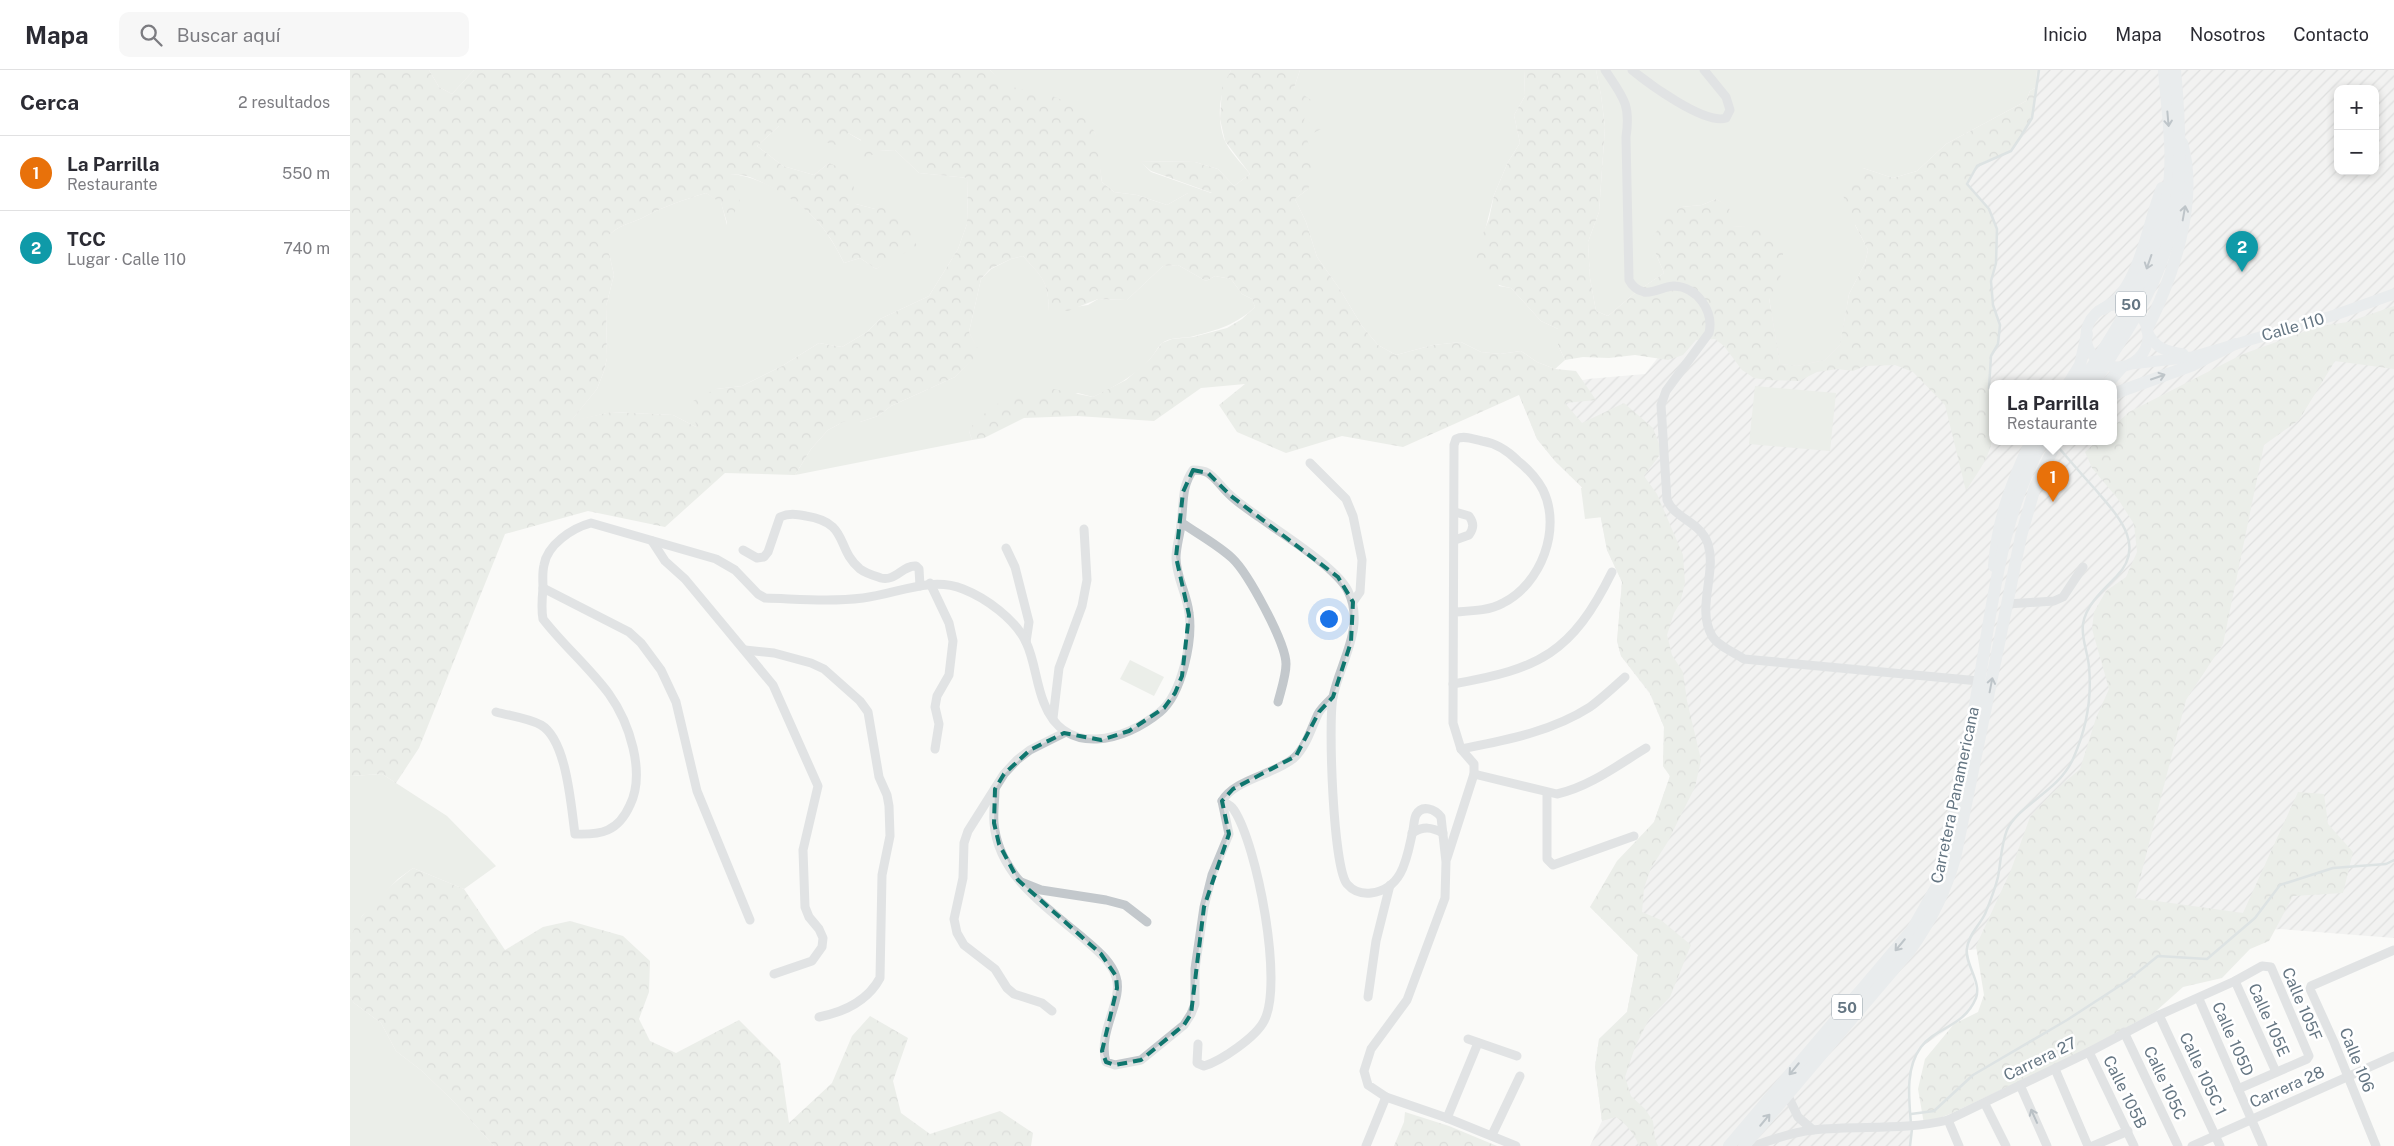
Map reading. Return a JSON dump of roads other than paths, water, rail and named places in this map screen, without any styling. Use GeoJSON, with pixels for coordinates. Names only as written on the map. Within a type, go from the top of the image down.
{"type":"FeatureCollection","features":[{"type":"Feature","properties":{"kind":"highway","name":"50"},"geometry":{"type":"LineString","coordinates":[[2096,380],[2134,322],[2163,259],[2168,218],[2169,174],[2169,130],[2164,70]]}},
{"type":"Feature","properties":{"kind":"highway","name":"50"},"geometry":{"type":"LineString","coordinates":[[2083,380],[2106,347],[2133,300],[2168,218],[2178,181],[2178,131],[2174,70]]}},
{"type":"Feature","properties":{"kind":"highway"},"geometry":{"type":"LineString","coordinates":[[2147,330],[2163,296],[2174,261],[2186,201],[2188,161],[2178,131]]}},
{"type":"Feature","properties":{"kind":"highway"},"geometry":{"type":"LineString","coordinates":[[2103,309],[2118,299],[2126,287],[2169,174]]}},
{"type":"Feature","properties":{"kind":"highway"},"geometry":{"type":"LineString","coordinates":[[2071,380],[2080,365],[2086,334]]}},
{"type":"Feature","properties":{"kind":"highway"},"geometry":{"type":"LineString","coordinates":[[2117,393],[2192,365],[2235,344]]}},
{"type":"Feature","properties":{"kind":"highway"},"geometry":{"type":"LineString","coordinates":[[2111,380],[2126,365]]}},
{"type":"Feature","properties":{"kind":"highway"},"geometry":{"type":"LineString","coordinates":[[1994,590],[1995,546],[2014,478],[2029,445]]}},
{"type":"Feature","properties":{"kind":"highway","name":"Carretera Panamericana"},"geometry":{"type":"LineString","coordinates":[[1744,1146],[1910,950],[1927,926],[1944,894],[1955,858],[2008,604],[2014,536],[2022,483],[2040,445]]}},
{"type":"Feature","properties":{"kind":"highway","name":"Carretera Panamericana"},"geometry":{"type":"LineString","coordinates":[[1729,1146],[1912,930],[1929,904],[1938,884],[1946,857],[1994,590],[2035,486],[2055,445]]}},
{"type":"Feature","properties":{"kind":"highway"},"geometry":{"type":"LineString","coordinates":[[2011,576],[2028,542],[2041,490],[2062,445]]}},
{"type":"Feature","properties":{"kind":"main road","name":"Calle 110"},"geometry":{"type":"LineString","coordinates":[[2126,365],[2192,357],[2351,310],[2394,294]]}},
{"type":"Feature","properties":{"kind":"main road"},"geometry":{"type":"LineString","coordinates":[[2147,330],[2145,350],[2126,365],[2104,364],[2096,359],[2090,352],[2086,334],[2092,320],[2103,309],[2118,306],[2126,307],[2139,315],[2147,330],[2150,339],[2159,348],[2192,357]]}},
{"type":"Feature","properties":{"kind":"street"},"geometry":{"type":"LineString","coordinates":[[1605,70],[1624,99],[1629,117],[1626,137],[1629,280],[1633,287],[1645,292],[1673,286],[1688,288],[1705,305],[1711,323],[1709,333],[1666,391],[1660,405],[1667,500],[1670,507],[1702,531],[1708,544],[1710,559],[1706,595],[1707,619],[1712,637],[1744,659],[1979,681]]}},
{"type":"Feature","properties":{"kind":"street"},"geometry":{"type":"LineString","coordinates":[[1632,70],[1650,85],[1704,115],[1719,120],[1726,118],[1730,110],[1726,97],[1704,70]]}},
{"type":"Feature","properties":{"kind":"street"},"geometry":{"type":"LineString","coordinates":[[1446,862],[1474,774],[1474,764],[1462,748],[1453,723],[1454,445],[1456,439],[1461,437],[1488,442],[1510,453],[1529,471],[1543,491],[1549,518],[1548,543],[1539,567],[1523,589],[1503,603],[1480,610],[1454,612]]}},
{"type":"Feature","properties":{"kind":"street"},"geometry":{"type":"LineString","coordinates":[[1310,463],[1346,499],[1353,516],[1362,560],[1360,592],[1353,602]]}},
{"type":"Feature","properties":{"kind":"street"},"geometry":{"type":"LineString","coordinates":[[496,712],[542,725],[548,731],[562,757],[567,774],[574,834],[594,835],[605,832],[617,824],[626,814],[633,800],[636,783],[631,741],[609,694],[543,619],[541,609],[544,564],[549,552],[560,540],[580,526],[591,523],[716,558],[735,570],[758,594],[765,598],[820,602],[865,598],[930,583],[949,584],[982,598],[1018,629],[1026,642],[1044,705],[1064,733],[1080,738],[1101,740],[1129,731],[1150,721],[1164,708],[1175,693],[1182,676],[1189,636],[1189,615],[1176,557],[1182,523],[1186,480],[1193,470],[1208,473],[1231,496],[1338,577],[1348,590],[1353,602],[1354,619],[1351,642],[1333,697],[1330,725],[1333,801],[1341,870],[1346,883],[1356,891],[1368,893],[1377,892],[1390,885],[1400,875],[1407,861],[1416,815],[1422,809],[1430,809],[1437,811],[1441,816],[1446,862],[1445,898],[1407,1000],[1371,1049],[1366,1061],[1364,1071],[1368,1085],[1386,1097],[1447,1118],[1516,1146]]}},
{"type":"Feature","properties":{"kind":"street"},"geometry":{"type":"LineString","coordinates":[[1455,512],[1469,516],[1473,522],[1473,529],[1469,535],[1455,540]]}},
{"type":"Feature","properties":{"kind":"street"},"geometry":{"type":"LineString","coordinates":[[743,550],[757,558],[764,557],[768,552],[780,517],[788,513],[815,517],[824,520],[836,529],[853,561],[861,570],[884,579],[897,575],[910,566],[916,566],[919,569],[920,586]]}},
{"type":"Feature","properties":{"kind":"street"},"geometry":{"type":"LineString","coordinates":[[1182,523],[1233,559],[1278,635],[1284,649],[1286,665],[1278,702]]}},
{"type":"Feature","properties":{"kind":"street"},"geometry":{"type":"LineString","coordinates":[[1053,718],[1059,668],[1082,606],[1087,580],[1084,529]]}},
{"type":"Feature","properties":{"kind":"street"},"geometry":{"type":"LineString","coordinates":[[652,541],[665,561],[685,579],[773,685],[818,786],[803,850],[805,907],[809,917],[820,929],[823,938],[822,947],[812,961],[774,974]]}},
{"type":"Feature","properties":{"kind":"street"},"geometry":{"type":"LineString","coordinates":[[1006,548],[1015,567],[1029,622],[1026,642]]}},
{"type":"Feature","properties":{"kind":"street"},"geometry":{"type":"LineString","coordinates":[[2008,604],[2054,601],[2063,597],[2083,567]]}},
{"type":"Feature","properties":{"kind":"street"},"geometry":{"type":"LineString","coordinates":[[1453,684],[1497,676],[1540,661],[1570,637],[1596,603],[1612,572]]}},
{"type":"Feature","properties":{"kind":"street"},"geometry":{"type":"LineString","coordinates":[[930,583],[949,623],[953,641],[949,675],[937,696],[935,707],[939,724],[935,749]]}},
{"type":"Feature","properties":{"kind":"street"},"geometry":{"type":"LineString","coordinates":[[542,588],[629,632],[641,643],[661,670],[676,702],[697,791],[750,920]]}},
{"type":"Feature","properties":{"kind":"street"},"geometry":{"type":"LineString","coordinates":[[745,650],[774,653],[811,663],[824,669],[860,701],[868,712],[879,777],[887,795],[890,836],[882,875],[880,978],[874,989],[854,1005],[838,1013],[819,1017]]}},
{"type":"Feature","properties":{"kind":"street"},"geometry":{"type":"LineString","coordinates":[[1462,748],[1515,739],[1551,726],[1590,707],[1626,677]]}},
{"type":"Feature","properties":{"kind":"street"},"geometry":{"type":"LineString","coordinates":[[1222,801],[1233,789],[1283,766],[1296,756],[1305,743],[1319,712],[1333,697]]}},
{"type":"Feature","properties":{"kind":"street"},"geometry":{"type":"LineString","coordinates":[[1052,1012],[1042,1003],[1014,994],[1007,988],[995,969],[964,944],[957,933],[954,919],[963,878],[964,843],[968,831],[1004,774],[1017,760],[1030,750],[1064,733]]}},
{"type":"Feature","properties":{"kind":"street"},"geometry":{"type":"LineString","coordinates":[[1474,774],[1557,794],[1566,792],[1609,771],[1646,748]]}},
{"type":"Feature","properties":{"kind":"street"},"geometry":{"type":"LineString","coordinates":[[994,789],[994,823],[999,844],[1018,880],[1101,954],[1116,976],[1117,988],[1102,1051],[1106,1062],[1114,1065],[1142,1060],[1184,1025],[1195,1004],[1195,969],[1204,907],[1212,875],[1229,834],[1222,801]]}},
{"type":"Feature","properties":{"kind":"street"},"geometry":{"type":"LineString","coordinates":[[1547,793],[1547,859],[1553,865],[1634,836]]}},
{"type":"Feature","properties":{"kind":"street"},"geometry":{"type":"LineString","coordinates":[[1198,1044],[1197,1063],[1204,1066],[1216,1062],[1258,1030],[1265,1020],[1270,1004],[1270,951],[1257,874],[1249,842],[1234,808],[1222,801]]}},
{"type":"Feature","properties":{"kind":"street"},"geometry":{"type":"LineString","coordinates":[[1412,833],[1422,828],[1433,828],[1443,833]]}},
{"type":"Feature","properties":{"kind":"street"},"geometry":{"type":"LineString","coordinates":[[1018,880],[1041,890],[1106,900],[1125,905],[1147,922]]}},
{"type":"Feature","properties":{"kind":"street"},"geometry":{"type":"LineString","coordinates":[[1368,997],[1376,941],[1390,885]]}},
{"type":"Feature","properties":{"kind":"street","name":"Calle 106"},"geometry":{"type":"LineString","coordinates":[[2376,1146],[2334,1042],[2310,990],[2311,986],[2394,950]]}},
{"type":"Feature","properties":{"kind":"street","name":"Carrera 27"},"geometry":{"type":"LineString","coordinates":[[1754,1146],[1780,1137],[1813,1130],[1925,1126],[1948,1120],[1985,1104],[2089,1052],[2124,1032],[2198,999],[2267,965]]}},
{"type":"Feature","properties":{"kind":"street","name":"Calle 105F"},"geometry":{"type":"LineString","coordinates":[[2267,965],[2270,967],[2309,1056],[2307,1059],[2276,1072]]}},
{"type":"Feature","properties":{"kind":"street","name":"Calle 105E"},"geometry":{"type":"LineString","coordinates":[[2235,981],[2276,1072]]}},
{"type":"Feature","properties":{"kind":"street","name":"Calle 105D"},"geometry":{"type":"LineString","coordinates":[[2198,999],[2263,1146]]}},
{"type":"Feature","properties":{"kind":"street","name":"Calle 105C 1"},"geometry":{"type":"LineString","coordinates":[[2159,1015],[2220,1146]]}},
{"type":"Feature","properties":{"kind":"street","name":"Calle 105C"},"geometry":{"type":"LineString","coordinates":[[2124,1032],[2178,1146]]}},
{"type":"Feature","properties":{"kind":"street"},"geometry":{"type":"LineString","coordinates":[[1468,1039],[1517,1056]]}},
{"type":"Feature","properties":{"kind":"street"},"geometry":{"type":"LineString","coordinates":[[1447,1118],[1478,1043]]}},
{"type":"Feature","properties":{"kind":"street","name":"Calle 105B"},"geometry":{"type":"LineString","coordinates":[[2089,1052],[2134,1146]]}},
{"type":"Feature","properties":{"kind":"street","name":"Carrera 28"},"geometry":{"type":"LineString","coordinates":[[2192,1146],[2394,1056]]}},
{"type":"Feature","properties":{"kind":"street"},"geometry":{"type":"LineString","coordinates":[[2055,1069],[2088,1146]]}},
{"type":"Feature","properties":{"kind":"street"},"geometry":{"type":"LineString","coordinates":[[2238,1089],[2276,1072]]}},
{"type":"Feature","properties":{"kind":"street"},"geometry":{"type":"LineString","coordinates":[[1492,1136],[1520,1076]]}},
{"type":"Feature","properties":{"kind":"street"},"geometry":{"type":"LineString","coordinates":[[2020,1085],[2047,1146]]}},
{"type":"Feature","properties":{"kind":"street"},"geometry":{"type":"LineString","coordinates":[[1787,1094],[1798,1117],[1813,1130]]}},
{"type":"Feature","properties":{"kind":"street"},"geometry":{"type":"LineString","coordinates":[[1366,1146],[1386,1097]]}},
{"type":"Feature","properties":{"kind":"street"},"geometry":{"type":"LineString","coordinates":[[1985,1104],[2006,1146]]}},
{"type":"Feature","properties":{"kind":"street"},"geometry":{"type":"LineString","coordinates":[[1948,1120],[1959,1146]]}},
{"type":"Feature","properties":{"kind":"street"},"geometry":{"type":"LineString","coordinates":[[2092,1146],[2128,1131]]}},
{"type":"Feature","properties":{"kind":"waterway"},"geometry":{"type":"LineString","coordinates":[[1990,380],[1991,356],[1998,344],[2000,325],[1993,305],[1991,281],[1996,263],[1997,229],[1989,209],[1967,184],[1977,166],[2011,151],[2021,136],[2032,118],[2039,70]]}},
{"type":"Feature","properties":{"kind":"waterway"},"geometry":{"type":"LineString","coordinates":[[1911,1124],[1909,1084],[1912,1064],[1916,1055],[1927,1040],[1964,1015],[1971,1008],[1976,998],[1977,986],[1968,960],[1967,948],[1972,934],[1985,914],[1994,891],[2007,830],[2020,813],[2058,781],[2078,748],[2085,725],[2090,690],[2083,624],[2088,610],[2125,565],[2129,553],[2129,542],[2119,519],[2059,448]]}},
{"type":"Feature","properties":{"kind":"waterway"},"geometry":{"type":"LineString","coordinates":[[1911,1114],[1934,1111],[1973,1075],[2067,1020],[2127,981],[2158,956],[2207,959],[2255,918],[2280,885],[2333,868],[2386,864],[2394,860]]}},
{"type":"Feature","properties":{"kind":"waterway"},"geometry":{"type":"LineString","coordinates":[[1910,1146],[1912,1129]]}},
{"type":"Feature","properties":{"kind":"place","name":"TCC"},"geometry":{"type":"Point","coordinates":[2242,272]}},
{"type":"Feature","properties":{"kind":"place","name":"La Parrilla"},"geometry":{"type":"Point","coordinates":[2053,502]}}]}
